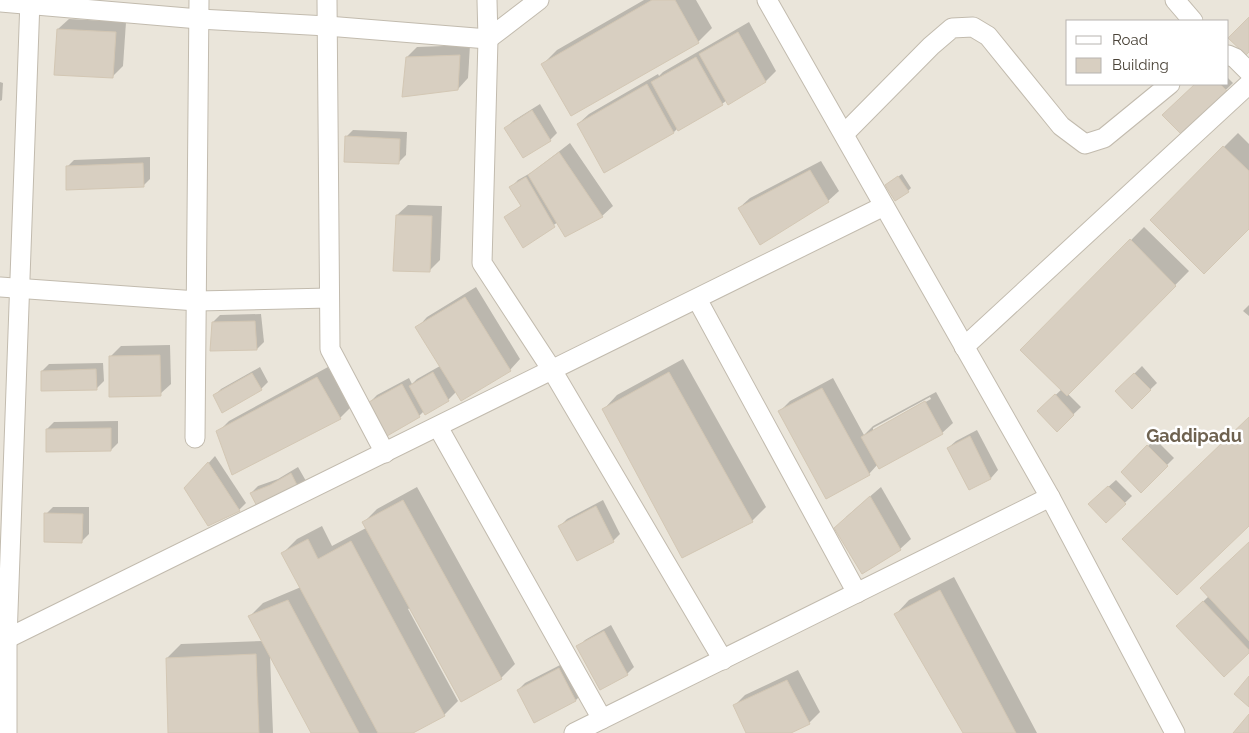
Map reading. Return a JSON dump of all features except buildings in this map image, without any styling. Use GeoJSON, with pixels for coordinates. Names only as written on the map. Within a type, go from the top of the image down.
{"type":"FeatureCollection","features":[{"type":"Feature","properties":{"kind":"street"},"geometry":{"type":"LineString","coordinates":[[195,438],[199,0]]}},
{"type":"Feature","properties":{"kind":"street"},"geometry":{"type":"LineString","coordinates":[[326,0],[330,348],[384,453]]}},
{"type":"Feature","properties":{"kind":"street"},"geometry":{"type":"LineString","coordinates":[[487,0],[488,39],[482,264],[552,370],[722,660]]}},
{"type":"Feature","properties":{"kind":"street"},"geometry":{"type":"LineString","coordinates":[[0,2],[30,2],[199,19],[327,26],[488,39],[539,0]]}},
{"type":"Feature","properties":{"kind":"street"},"geometry":{"type":"LineString","coordinates":[[767,0],[1050,497],[1175,733]]}},
{"type":"Feature","properties":{"kind":"street"},"geometry":{"type":"LineString","coordinates":[[1175,0],[1192,20]]}},
{"type":"Feature","properties":{"kind":"street"},"geometry":{"type":"LineString","coordinates":[[7,733],[4,640],[20,288],[30,2]]}},
{"type":"Feature","properties":{"kind":"street"},"geometry":{"type":"LineString","coordinates":[[844,134],[931,46],[952,28],[972,27],[988,36],[1062,126],[1085,144],[1104,138],[1169,85]]}},
{"type":"Feature","properties":{"kind":"street"},"geometry":{"type":"LineString","coordinates":[[1229,56],[1249,72]]}},
{"type":"Feature","properties":{"kind":"street"},"geometry":{"type":"LineString","coordinates":[[964,346],[1249,84]]}},
{"type":"Feature","properties":{"kind":"street"},"geometry":{"type":"LineString","coordinates":[[4,640],[884,206]]}},
{"type":"Feature","properties":{"kind":"street"},"geometry":{"type":"LineString","coordinates":[[0,287],[197,301],[330,298]]}},
{"type":"Feature","properties":{"kind":"street"},"geometry":{"type":"LineString","coordinates":[[696,299],[857,593]]}},
{"type":"Feature","properties":{"kind":"street"},"geometry":{"type":"LineString","coordinates":[[438,427],[602,719]]}},
{"type":"Feature","properties":{"kind":"street"},"geometry":{"type":"LineString","coordinates":[[574,733],[1050,497]]}},
{"type":"Feature","properties":{"kind":"shaded area"},"geometry":{"type":"Polygon","coordinates":[[[0,0],[1249,0],[1249,733],[0,733],[0,0]]]}},
{"type":"Feature","properties":{"kind":"district","name":"Gaddipadu"},"geometry":{"type":"Point","coordinates":[1194,435]}}]}
